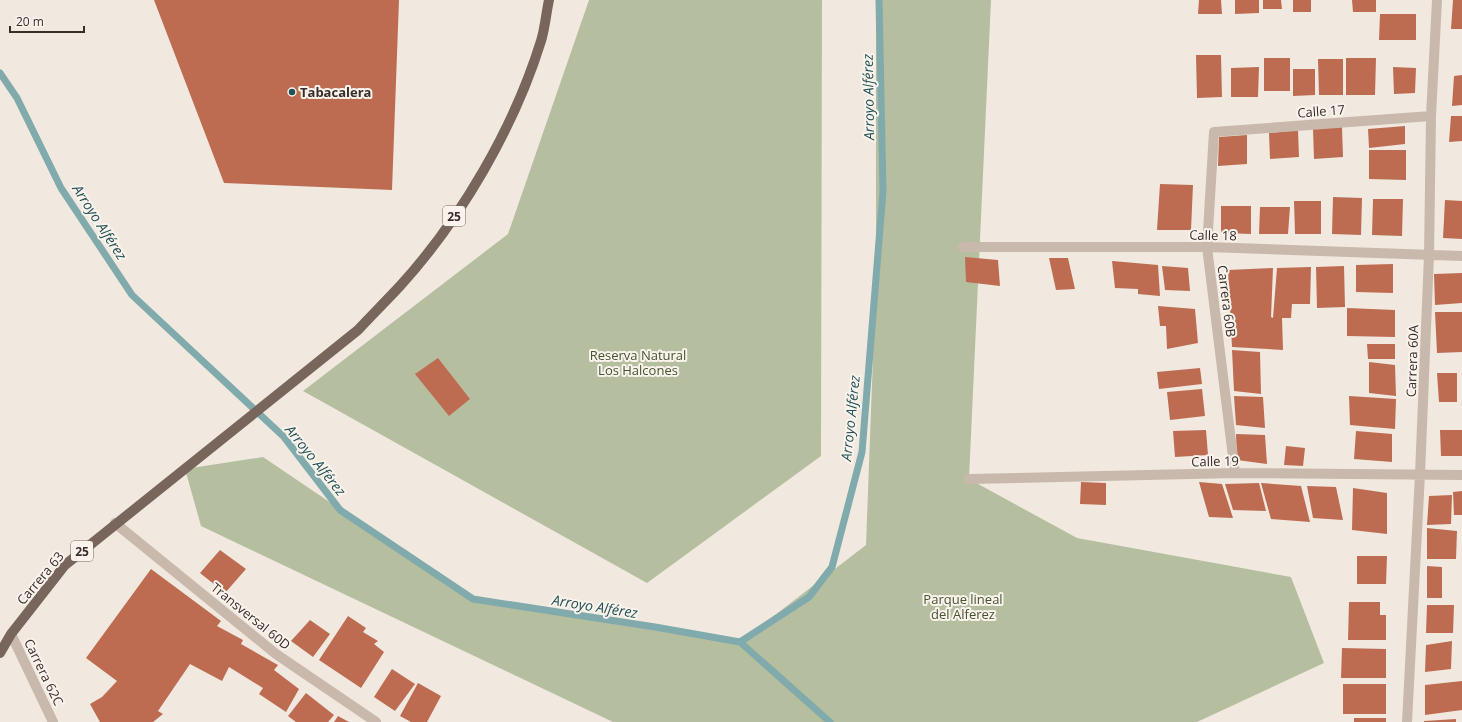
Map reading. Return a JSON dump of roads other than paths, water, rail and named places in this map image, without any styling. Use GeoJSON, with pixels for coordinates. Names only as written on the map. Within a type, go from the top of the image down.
{"type":"FeatureCollection","features":[{"type":"Feature","properties":{"kind":"main road","name":"Carrera 63"},"geometry":{"type":"LineString","coordinates":[[0,653],[11,634],[65,565],[115,523],[185,469],[358,330],[395,291],[434,245],[464,201],[493,152],[528,80],[541,40],[549,0]]}},
{"type":"Feature","properties":{"kind":"street","name":"Carrera 60A"},"geometry":{"type":"LineString","coordinates":[[1407,722],[1420,474],[1429,256],[1431,116],[1437,0]]}},
{"type":"Feature","properties":{"kind":"street","name":"Calle 17"},"geometry":{"type":"LineString","coordinates":[[1214,132],[1431,116]]}},
{"type":"Feature","properties":{"kind":"street","name":"Carrera 60B"},"geometry":{"type":"LineString","coordinates":[[1214,132],[1207,247],[1235,473]]}},
{"type":"Feature","properties":{"kind":"street","name":"Calle 18"},"geometry":{"type":"LineString","coordinates":[[963,247],[1207,247],[1462,256]]}},
{"type":"Feature","properties":{"kind":"street","name":"Calle 19"},"geometry":{"type":"LineString","coordinates":[[969,479],[1235,473],[1462,475]]}},
{"type":"Feature","properties":{"kind":"street","name":"Transversal 60D"},"geometry":{"type":"LineString","coordinates":[[115,523],[276,654],[376,722]]}},
{"type":"Feature","properties":{"kind":"street","name":"Carrera 62C"},"geometry":{"type":"LineString","coordinates":[[11,634],[53,722]]}},
{"type":"Feature","properties":{"kind":"waterway","name":"Arroyo Alférez"},"geometry":{"type":"LineString","coordinates":[[0,73],[17,98],[61,188],[132,295],[284,437],[340,510],[473,599],[655,627],[740,642],[809,597],[832,567],[862,452],[883,191],[879,0]]}},
{"type":"Feature","properties":{"kind":"waterway"},"geometry":{"type":"LineString","coordinates":[[740,642],[830,722]]}},
{"type":"Feature","properties":{"kind":"place","name":"Tabacalera"},"geometry":{"type":"Point","coordinates":[292,92]}},
{"type":"Feature","properties":{"kind":"park label","name":"Reserva Natural Los Halcones"},"geometry":{"type":"Point","coordinates":[638,362]}},
{"type":"Feature","properties":{"kind":"park label","name":"Parque lineal del Alferez"},"geometry":{"type":"Point","coordinates":[963,606]}}]}
